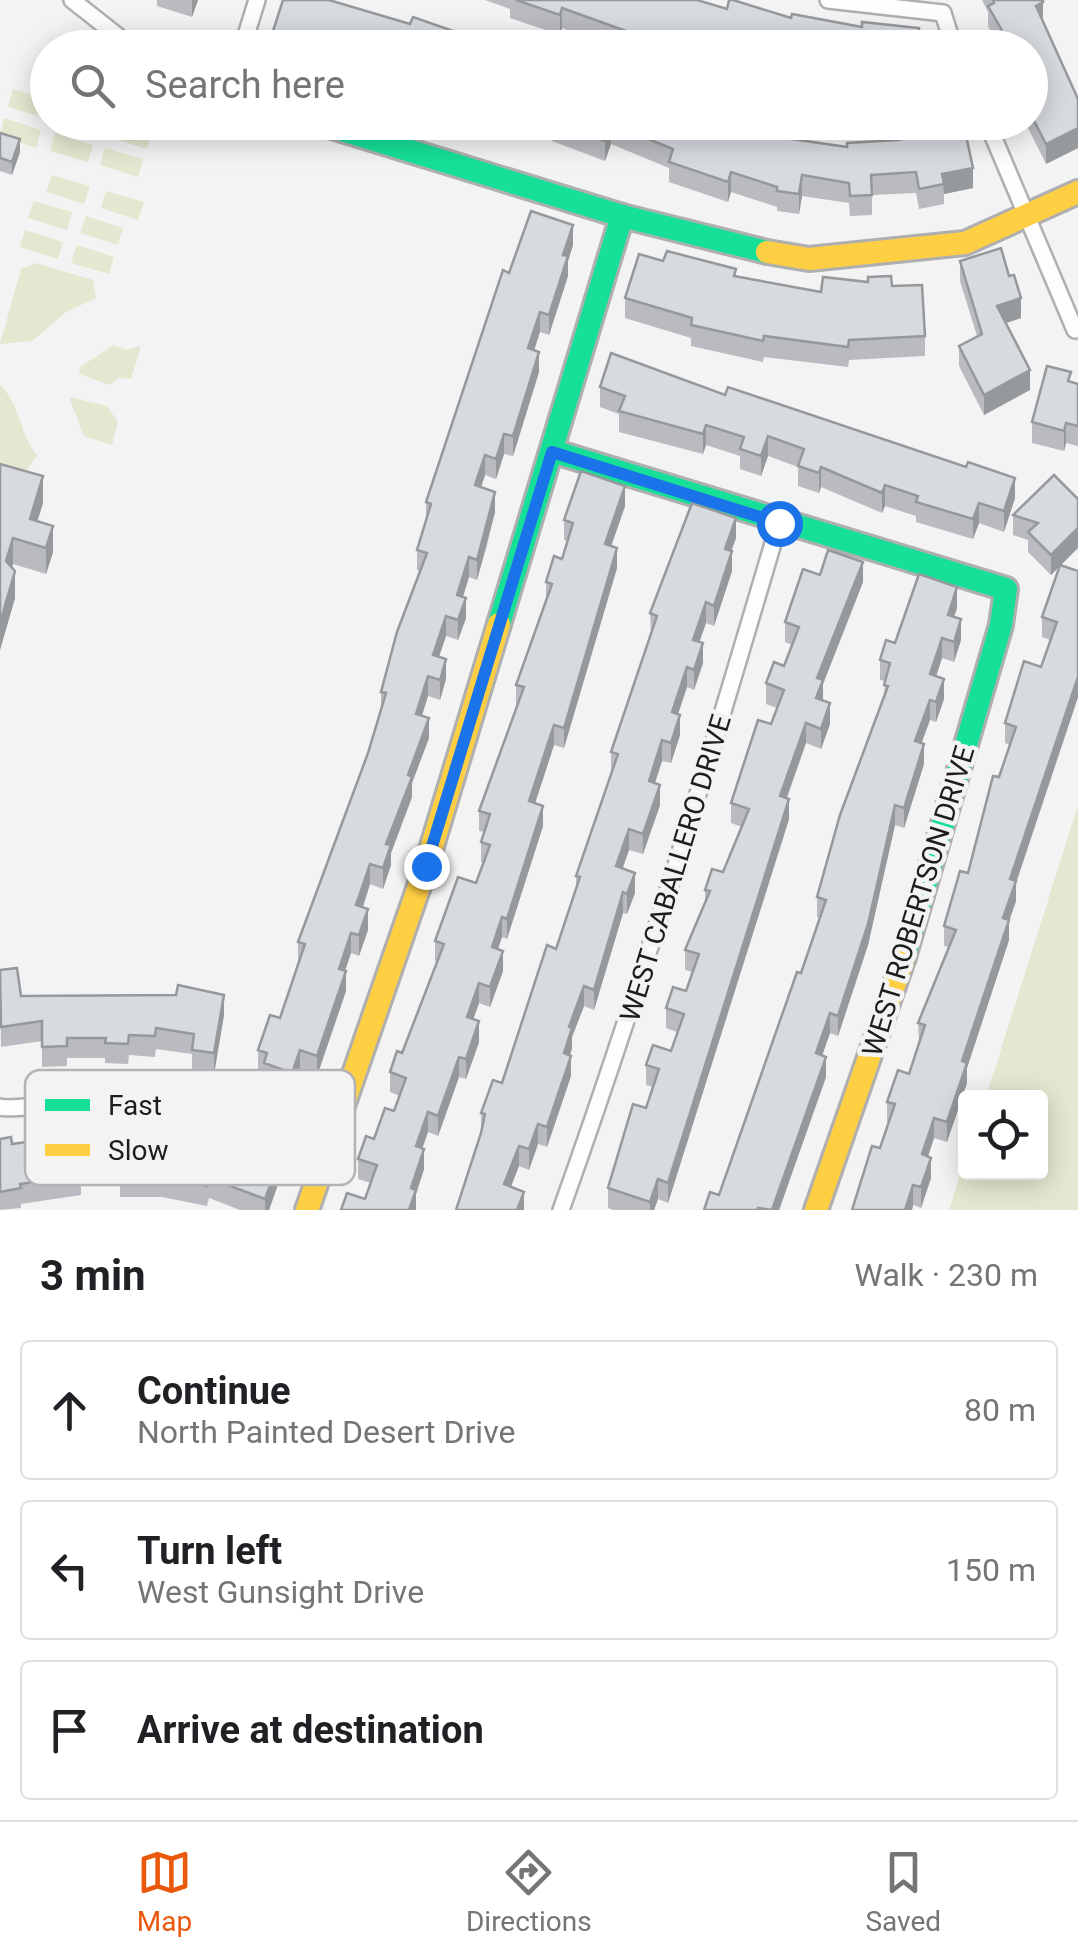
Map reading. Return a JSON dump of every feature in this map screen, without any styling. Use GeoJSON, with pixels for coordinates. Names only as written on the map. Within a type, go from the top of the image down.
{"type":"FeatureCollection","features":[{"type":"Feature","properties":{"kind":"street"},"geometry":{"type":"LineString","coordinates":[[72,0],[110,30]]}},
{"type":"Feature","properties":{"kind":"street"},"geometry":{"type":"LineString","coordinates":[[248,30],[257,0]]}},
{"type":"Feature","properties":{"kind":"street"},"geometry":{"type":"LineString","coordinates":[[828,0],[943,13],[948,30]]}},
{"type":"Feature","properties":{"kind":"street"},"geometry":{"type":"LineString","coordinates":[[375,140],[622,216],[720,243],[809,260],[964,243],[1078,192]]}},
{"type":"Feature","properties":{"kind":"street"},"geometry":{"type":"LineString","coordinates":[[994,140],[1076,330]]}},
{"type":"Feature","properties":{"kind":"street"},"geometry":{"type":"LineString","coordinates":[[355,1072],[426,866],[622,216]]}},
{"type":"Feature","properties":{"kind":"street"},"geometry":{"type":"LineString","coordinates":[[552,452],[779,523]]}},
{"type":"Feature","properties":{"kind":"street","name":"WEST ROBERTSON DRIVE"},"geometry":{"type":"LineString","coordinates":[[779,523],[1006,589],[1001,625],[900,970],[816,1210]]}},
{"type":"Feature","properties":{"kind":"street","name":"WEST CABALLERO DRIVE"},"geometry":{"type":"LineString","coordinates":[[561,1210],[620,1045],[779,523]]}},
{"type":"Feature","properties":{"kind":"street"},"geometry":{"type":"LineString","coordinates":[[0,1108],[25,1106]]}},
{"type":"Feature","properties":{"kind":"street"},"geometry":{"type":"LineString","coordinates":[[307,1210],[316,1185]]}},
{"type":"Feature","properties":{"kind":"green space"},"geometry":{"type":"Polygon","coordinates":[[[13,89],[30,94],[30,114],[8,107],[13,89]]]}},
{"type":"Feature","properties":{"kind":"green space"},"geometry":{"type":"Polygon","coordinates":[[[4,118],[30,126],[30,140],[38,140],[36,148],[0,136],[4,118]]]}},
{"type":"Feature","properties":{"kind":"green space"},"geometry":{"type":"Polygon","coordinates":[[[53,140],[93,145],[88,162],[50,151],[53,140]]]}},
{"type":"Feature","properties":{"kind":"green space"},"geometry":{"type":"Polygon","coordinates":[[[118,140],[150,140],[147,149],[118,140]]]}},
{"type":"Feature","properties":{"kind":"green space"},"geometry":{"type":"Polygon","coordinates":[[[105,148],[143,159],[138,177],[100,165],[105,148]]]}},
{"type":"Feature","properties":{"kind":"green space"},"geometry":{"type":"Polygon","coordinates":[[[52,175],[90,186],[84,204],[46,192],[52,175]]]}},
{"type":"Feature","properties":{"kind":"green space"},"geometry":{"type":"Polygon","coordinates":[[[106,191],[144,202],[138,220],[101,208],[106,191]]]}},
{"type":"Feature","properties":{"kind":"green space"},"geometry":{"type":"Polygon","coordinates":[[[34,201],[72,212],[67,230],[28,218],[34,201]]]}},
{"type":"Feature","properties":{"kind":"green space"},"geometry":{"type":"Polygon","coordinates":[[[86,216],[123,228],[118,245],[80,233],[86,216]]]}},
{"type":"Feature","properties":{"kind":"green space"},"geometry":{"type":"Polygon","coordinates":[[[25,230],[63,242],[58,259],[20,247],[25,230]]]}},
{"type":"Feature","properties":{"kind":"green space"},"geometry":{"type":"Polygon","coordinates":[[[77,245],[114,257],[109,274],[71,263],[77,245]]]}},
{"type":"Feature","properties":{"kind":"green space"},"geometry":{"type":"Polygon","coordinates":[[[36,263],[93,280],[96,298],[66,312],[32,341],[0,344],[21,269],[36,263]]]}},
{"type":"Feature","properties":{"kind":"green space"},"geometry":{"type":"Polygon","coordinates":[[[114,345],[125,350],[141,346],[131,379],[118,378],[110,385],[79,374],[80,367],[114,345]]]}},
{"type":"Feature","properties":{"kind":"green space"},"geometry":{"type":"Polygon","coordinates":[[[0,385],[12,401],[37,455],[25,473],[0,467],[0,385]]]}},
{"type":"Feature","properties":{"kind":"green space"},"geometry":{"type":"Polygon","coordinates":[[[69,397],[107,406],[118,422],[112,445],[84,436],[69,397]]]}},
{"type":"Feature","properties":{"kind":"green space"},"geometry":{"type":"Polygon","coordinates":[[[1078,805],[1078,1210],[949,1210],[958,1180],[1048,1180],[1048,1090],[988,1090],[1078,805]]]}},
{"type":"Feature","properties":{"kind":"building"},"geometry":{"type":"Polygon","coordinates":[[[283,0],[329,0],[410,24],[413,17],[450,30],[273,30],[283,0]]]}},
{"type":"Feature","properties":{"kind":"building"},"geometry":{"type":"Polygon","coordinates":[[[516,0],[697,0],[727,9],[729,0],[733,0],[791,18],[792,14],[862,27],[862,22],[919,28],[623,30],[562,8],[560,15],[516,0]]]}},
{"type":"Feature","properties":{"kind":"building"},"geometry":{"type":"Polygon","coordinates":[[[993,0],[1043,0],[1036,6],[1047,30],[1002,30],[988,6],[993,0]]]}},
{"type":"Feature","properties":{"kind":"building"},"geometry":{"type":"Polygon","coordinates":[[[1048,33],[1078,99],[1078,128],[1046,144],[1048,33]]]}},
{"type":"Feature","properties":{"kind":"building"},"geometry":{"type":"Polygon","coordinates":[[[0,133],[20,139],[12,162],[0,158],[0,133]]]}},
{"type":"Feature","properties":{"kind":"building"},"geometry":{"type":"Polygon","coordinates":[[[651,140],[799,140],[847,147],[847,143],[898,140],[967,140],[973,168],[942,174],[944,184],[919,189],[916,172],[871,175],[872,195],[850,196],[849,183],[802,175],[799,194],[777,191],[777,187],[731,172],[728,182],[669,162],[673,149],[651,140]]]}},
{"type":"Feature","properties":{"kind":"building"},"geometry":{"type":"Polygon","coordinates":[[[531,211],[573,225],[563,255],[568,256],[549,315],[540,312],[528,348],[539,352],[513,436],[504,434],[496,459],[485,455],[475,485],[495,492],[477,560],[469,557],[457,595],[466,598],[458,620],[446,616],[433,655],[446,659],[440,680],[428,676],[416,714],[429,718],[386,844],[391,845],[383,868],[370,864],[356,905],[368,909],[359,935],[351,933],[339,969],[346,971],[317,1056],[300,1050],[293,1070],[284,1070],[264,1063],[267,1053],[258,1050],[270,1015],[280,1018],[305,944],[298,942],[368,753],[386,693],[381,692],[397,632],[427,553],[417,550],[431,504],[426,502],[503,270],[509,273],[531,211]]]}},
{"type":"Feature","properties":{"kind":"building"},"geometry":{"type":"Polygon","coordinates":[[[1001,248],[1021,298],[997,306],[1030,370],[984,395],[959,346],[982,334],[960,261],[1001,248]]]}},
{"type":"Feature","properties":{"kind":"building"},"geometry":{"type":"Polygon","coordinates":[[[667,251],[736,269],[734,276],[821,292],[823,277],[868,282],[868,277],[891,276],[892,286],[922,285],[925,336],[849,340],[848,347],[764,336],[763,341],[691,325],[692,318],[625,298],[639,254],[663,261],[667,251]]]}},
{"type":"Feature","properties":{"kind":"building"},"geometry":{"type":"Polygon","coordinates":[[[611,353],[725,395],[728,387],[966,467],[968,462],[1015,478],[1004,511],[979,503],[973,519],[916,502],[918,496],[885,485],[882,493],[821,467],[819,473],[798,466],[804,449],[768,436],[761,456],[740,449],[744,437],[706,425],[703,434],[619,411],[625,396],[600,387],[611,353]]]}},
{"type":"Feature","properties":{"kind":"building"},"geometry":{"type":"Polygon","coordinates":[[[1047,366],[1071,372],[1068,381],[1078,384],[1078,426],[1066,423],[1064,431],[1032,422],[1047,366]]]}},
{"type":"Feature","properties":{"kind":"building"},"geometry":{"type":"Polygon","coordinates":[[[0,464],[43,476],[30,519],[53,526],[46,548],[13,538],[6,561],[15,571],[0,623],[0,464]]]}},
{"type":"Feature","properties":{"kind":"building"},"geometry":{"type":"Polygon","coordinates":[[[581,471],[625,486],[605,544],[617,548],[564,728],[554,725],[529,801],[543,806],[507,919],[502,917],[492,947],[503,951],[490,987],[479,983],[467,1017],[479,1021],[466,1059],[459,1057],[438,1116],[428,1112],[416,1146],[424,1149],[411,1188],[416,1190],[409,1210],[341,1210],[347,1193],[365,1199],[377,1165],[358,1159],[366,1136],[374,1139],[385,1108],[394,1111],[406,1078],[390,1072],[397,1051],[402,1053],[444,944],[435,941],[458,877],[476,883],[490,845],[481,842],[490,814],[479,811],[524,687],[516,685],[552,584],[546,582],[554,556],[562,559],[573,523],[564,520],[581,471]]]}},
{"type":"Feature","properties":{"kind":"building"},"geometry":{"type":"Polygon","coordinates":[[[1054,475],[1078,499],[1078,528],[1051,555],[1028,532],[1038,523],[1013,515],[1054,475]]]}},
{"type":"Feature","properties":{"kind":"building"},"geometry":{"type":"Polygon","coordinates":[[[692,503],[736,518],[725,549],[732,551],[714,606],[706,602],[693,640],[703,643],[694,670],[687,667],[672,712],[680,715],[671,743],[662,740],[649,781],[660,785],[643,834],[629,829],[616,866],[635,873],[627,894],[623,892],[594,990],[584,986],[569,1027],[572,1028],[564,1053],[571,1056],[547,1127],[538,1124],[529,1149],[519,1146],[504,1184],[524,1192],[517,1210],[456,1210],[493,1080],[502,1083],[547,945],[556,949],[580,877],[576,876],[618,754],[611,752],[657,616],[650,613],[692,503]]]}},
{"type":"Feature","properties":{"kind":"building"},"geometry":{"type":"Polygon","coordinates":[[[828,550],[863,562],[817,678],[823,680],[816,698],[830,703],[821,729],[806,723],[780,796],[789,799],[668,1183],[658,1179],[650,1202],[608,1188],[633,1104],[646,1108],[659,1069],[646,1065],[653,1045],[671,1051],[684,1014],[666,1008],[673,987],[686,991],[699,954],[685,950],[710,891],[705,890],[712,869],[723,872],[749,809],[731,803],[758,720],[771,724],[784,690],[766,683],[774,662],[784,666],[799,627],[785,622],[803,569],[820,575],[828,550]]]}},
{"type":"Feature","properties":{"kind":"building"},"geometry":{"type":"Polygon","coordinates":[[[1060,565],[1078,571],[1078,677],[1010,879],[1016,881],[1003,918],[1009,920],[962,1061],[967,1063],[947,1122],[934,1118],[922,1154],[931,1158],[921,1187],[913,1185],[905,1210],[852,1210],[872,1146],[880,1148],[895,1104],[887,1102],[898,1070],[909,1074],[925,1025],[918,1023],[956,930],[944,926],[960,871],[968,873],[993,776],[999,777],[1016,727],[1005,723],[1024,661],[1041,667],[1057,622],[1042,617],[1060,565]]]}},
{"type":"Feature","properties":{"kind":"building"},"geometry":{"type":"Polygon","coordinates":[[[919,574],[957,587],[948,615],[961,619],[954,642],[942,638],[930,674],[944,679],[936,702],[930,700],[915,741],[924,744],[904,808],[895,805],[868,924],[838,1016],[830,1013],[816,1053],[826,1057],[772,1210],[704,1210],[710,1192],[719,1195],[826,900],[817,897],[840,815],[888,686],[884,685],[890,663],[880,660],[886,640],[895,643],[919,574]]]}},
{"type":"Feature","properties":{"kind":"building"},"geometry":{"type":"Polygon","coordinates":[[[17,968],[21,996],[176,995],[178,985],[224,995],[214,1053],[192,1050],[194,1034],[156,1028],[155,1036],[129,1035],[128,1044],[105,1043],[106,1038],[67,1038],[67,1046],[42,1047],[42,1021],[1,1027],[0,970],[17,968]]]}},
{"type":"Feature","properties":{"kind":"building"},"geometry":{"type":"Polygon","coordinates":[[[11,1137],[12,1144],[25,1142],[25,1183],[20,1184],[21,1188],[0,1192],[0,1139],[11,1137]]]}},
{"type":"Feature","properties":{"kind":"building"},"geometry":{"type":"Polygon","coordinates":[[[228,1185],[270,1185],[265,1199],[228,1185]]]}},
{"type":"Feature","properties":{"kind":"traffic: fast"},"geometry":{"type":"LineString","coordinates":[[375,140],[622,216],[767,252]]}},
{"type":"Feature","properties":{"kind":"traffic: fast"},"geometry":{"type":"LineString","coordinates":[[499,624],[622,216]]}},
{"type":"Feature","properties":{"kind":"traffic: fast"},"geometry":{"type":"LineString","coordinates":[[552,451],[1006,589],[1001,625],[904,957]]}},
{"type":"Feature","properties":{"kind":"traffic: slow"},"geometry":{"type":"LineString","coordinates":[[767,252],[809,259],[965,243],[1078,192]]}},
{"type":"Feature","properties":{"kind":"traffic: slow"},"geometry":{"type":"LineString","coordinates":[[355,1071],[426,866],[499,624]]}},
{"type":"Feature","properties":{"kind":"traffic: slow"},"geometry":{"type":"LineString","coordinates":[[816,1210],[904,957]]}},
{"type":"Feature","properties":{"kind":"traffic: slow"},"geometry":{"type":"LineString","coordinates":[[307,1210],[316,1185]]}},
{"type":"Feature","properties":{"kind":"route"},"geometry":{"type":"LineString","coordinates":[[426,866],[552,452],[779,523]]}}]}
